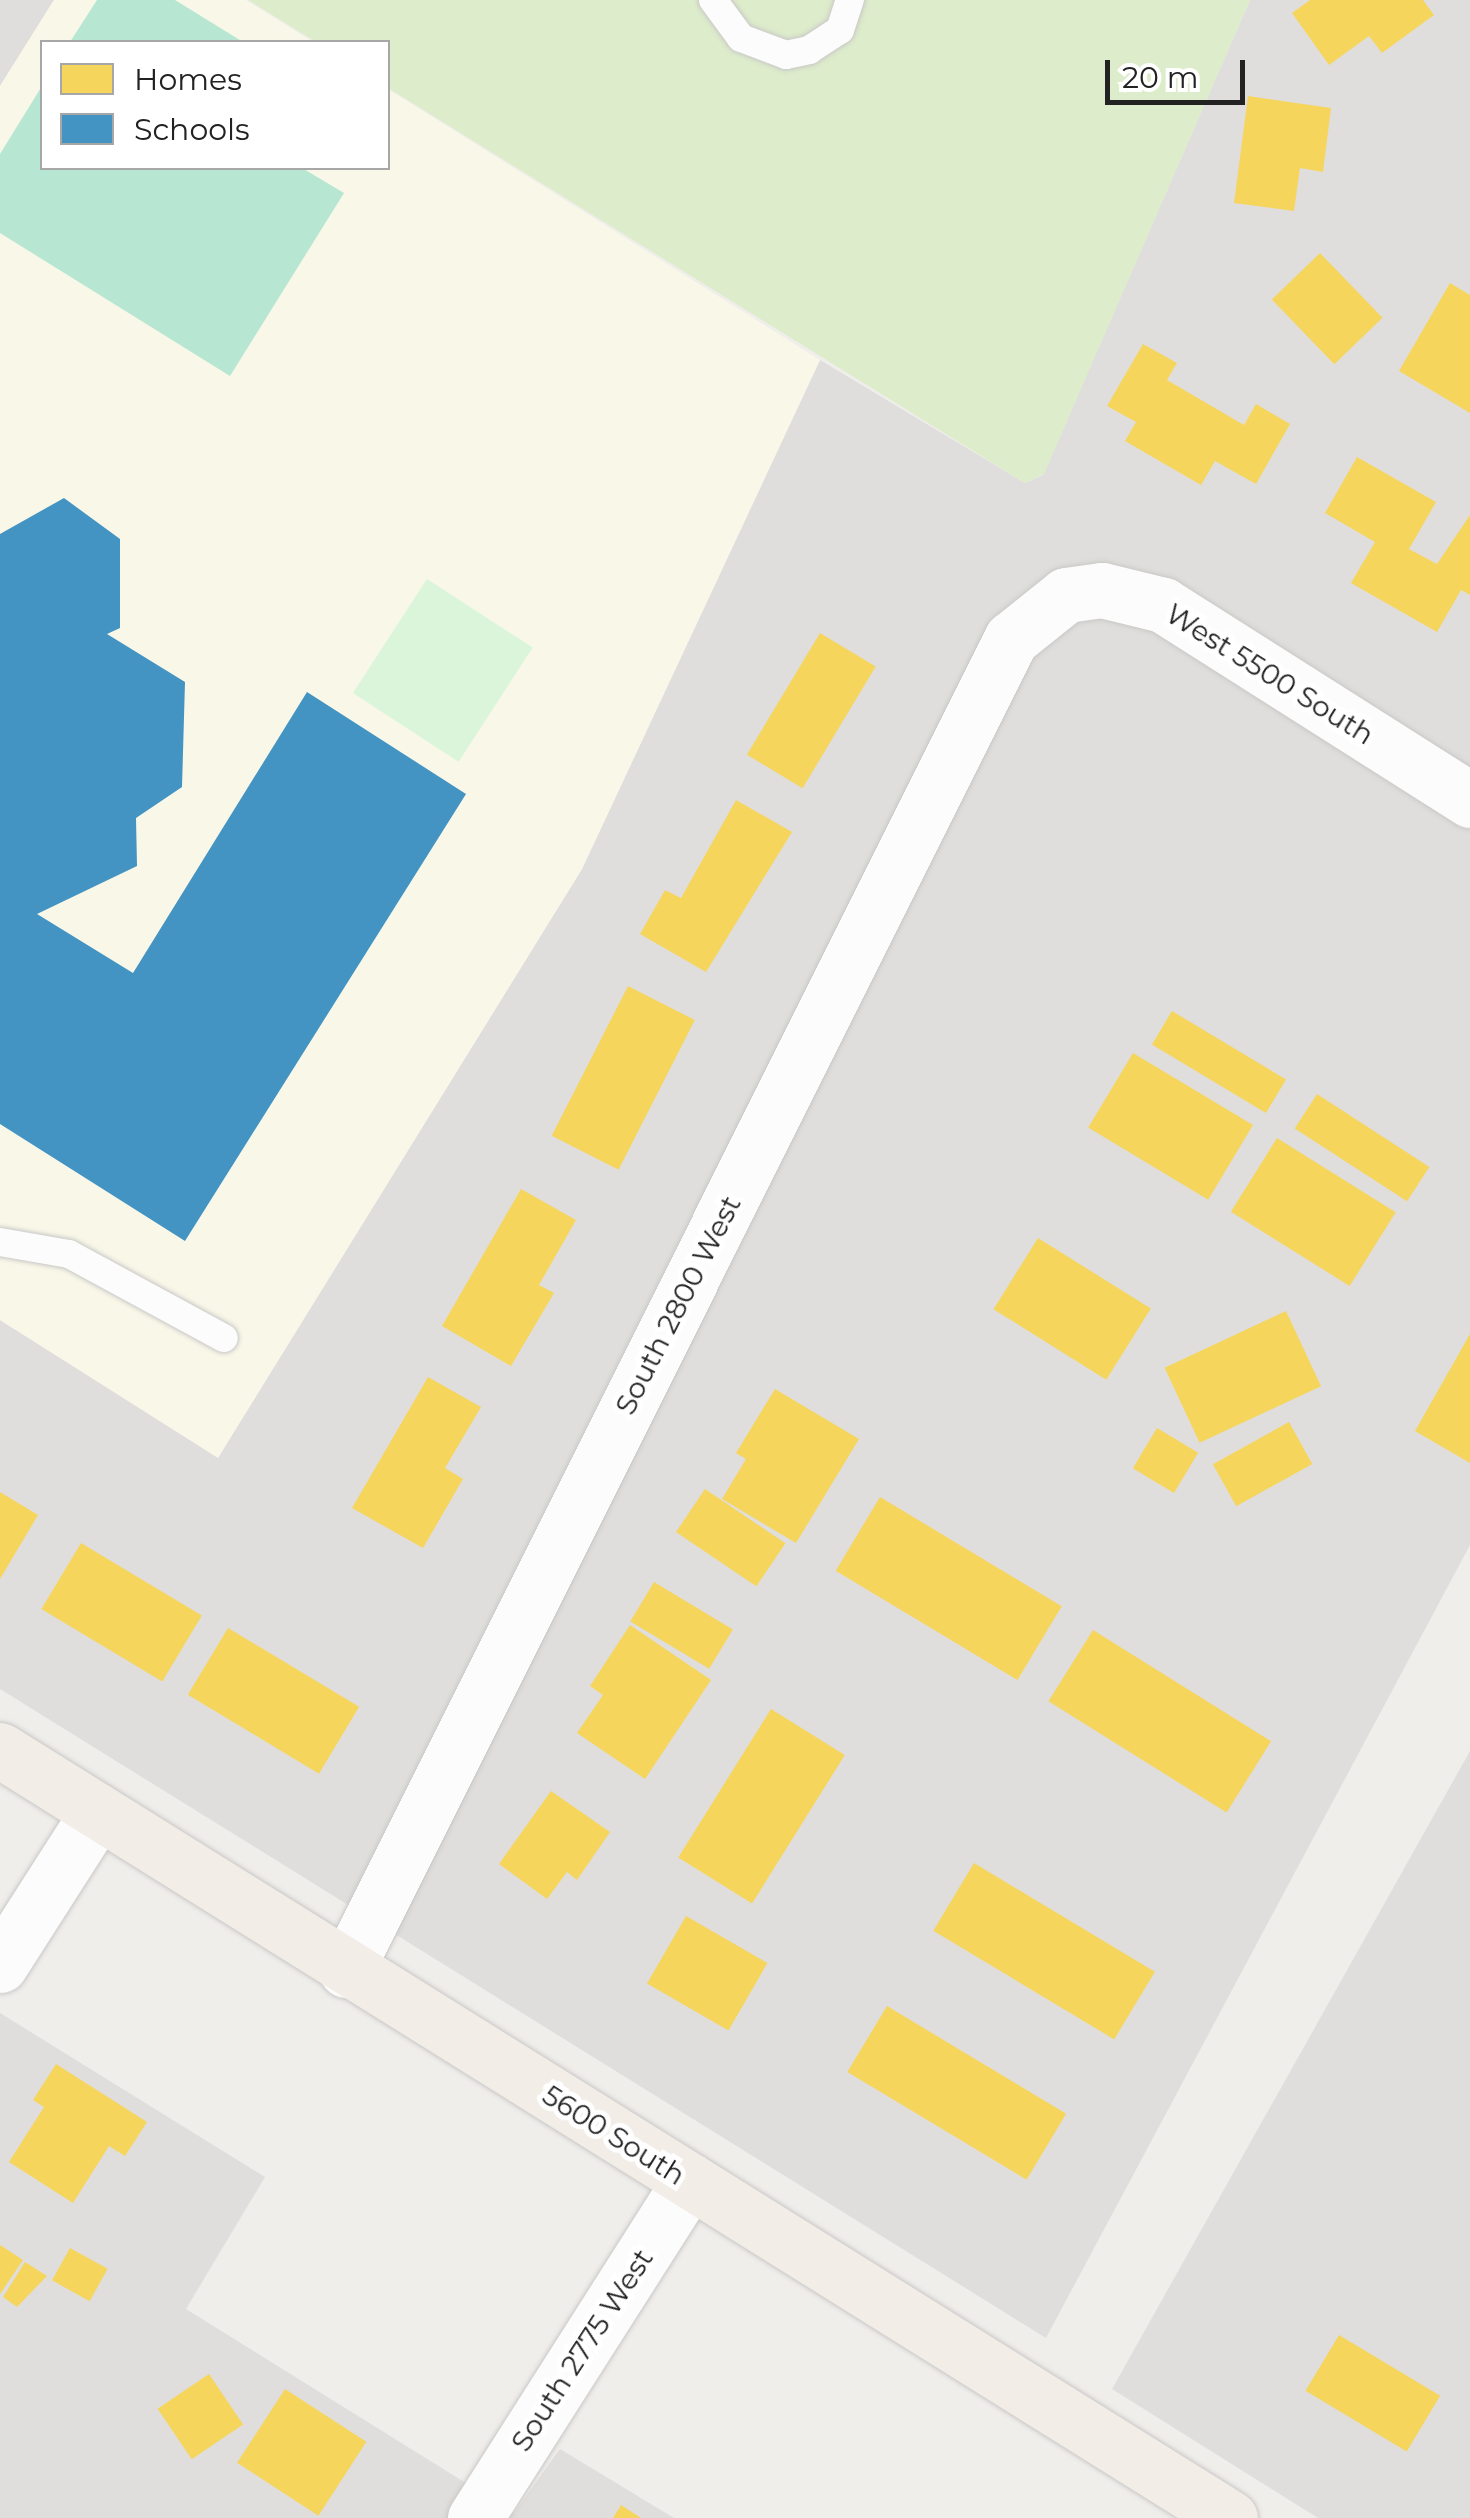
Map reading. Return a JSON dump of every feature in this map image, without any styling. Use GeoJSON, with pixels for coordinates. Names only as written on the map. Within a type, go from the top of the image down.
{"type":"FeatureCollection","features":[{"type":"Feature","properties":{"kind":"main road","name":"5600 South"},"geometry":{"type":"LineString","coordinates":[[0,1750],[346,1970],[1230,2518]]}},
{"type":"Feature","properties":{"kind":"street","name":"West 5500 South"},"geometry":{"type":"LineString","coordinates":[[1011,640],[1066,595],[1102,590],[1163,605],[1470,800]]}},
{"type":"Feature","properties":{"kind":"street","name":"South 2800 West"},"geometry":{"type":"LineString","coordinates":[[346,1970],[1011,640]]}},
{"type":"Feature","properties":{"kind":"street"},"geometry":{"type":"LineString","coordinates":[[0,1964],[98,1812]]}},
{"type":"Feature","properties":{"kind":"street","name":"South 2775 West"},"geometry":{"type":"LineString","coordinates":[[475,2518],[690,2181]]}},
{"type":"Feature","properties":{"kind":"lane"},"geometry":{"type":"LineString","coordinates":[[713,0],[741,38],[786,55],[840,30],[850,0]]}},
{"type":"Feature","properties":{"kind":"lane"},"geometry":{"type":"LineString","coordinates":[[0,1242],[69,1254],[224,1338]]}},
{"type":"Feature","properties":{"kind":"shaded area"},"geometry":{"type":"Polygon","coordinates":[[[0,0],[54,0],[0,86],[0,0]]]}},
{"type":"Feature","properties":{"kind":"shaded area"},"geometry":{"type":"Polygon","coordinates":[[[54,0],[246,0],[310,40],[40,40],[40,170],[390,170],[390,90],[820,360],[582,869],[218,1458],[0,1320],[0,86],[54,0]]]}},
{"type":"Feature","properties":{"kind":"shaded area"},"geometry":{"type":"Polygon","coordinates":[[[1250,0],[1470,0],[1470,1545],[1046,2338],[0,1689],[0,1320],[218,1457],[582,869],[820,360],[1025,483],[1043,475],[1250,0]]]}},
{"type":"Feature","properties":{"kind":"shaded area"},"geometry":{"type":"Polygon","coordinates":[[[1470,1751],[1470,2518],[1318,2518],[1112,2389],[1470,1751]]]}},
{"type":"Feature","properties":{"kind":"shaded area"},"geometry":{"type":"Polygon","coordinates":[[[0,2013],[265,2177],[186,2309],[514,2513],[560,2449],[674,2518],[0,2518],[0,2013]]]}},
{"type":"Feature","properties":{"kind":"green space"},"geometry":{"type":"Polygon","coordinates":[[[97,0],[175,0],[240,40],[71,40],[97,0]]]}},
{"type":"Feature","properties":{"kind":"green space"},"geometry":{"type":"Polygon","coordinates":[[[248,0],[1250,0],[1044,474],[1025,483],[390,89],[390,40],[313,40],[248,0]]]}},
{"type":"Feature","properties":{"kind":"green space"},"geometry":{"type":"Polygon","coordinates":[[[40,89],[40,170],[305,170],[344,193],[230,376],[0,233],[0,154],[40,89]]]}},
{"type":"Feature","properties":{"kind":"green space"},"geometry":{"type":"Polygon","coordinates":[[[427,579],[533,648],[459,762],[353,693],[427,579]]]}},
{"type":"Feature","properties":{"kind":"building: Homes"},"geometry":{"type":"Polygon","coordinates":[[[1310,0],[1423,0],[1434,15],[1382,53],[1369,36],[1329,65],[1292,13],[1310,0]]]}},
{"type":"Feature","properties":{"kind":"building: Homes"},"geometry":{"type":"Polygon","coordinates":[[[1248,96],[1331,108],[1323,172],[1300,168],[1294,211],[1234,203],[1248,96]]]}},
{"type":"Feature","properties":{"kind":"building: Homes"},"geometry":{"type":"Polygon","coordinates":[[[1320,253],[1383,318],[1334,364],[1272,300],[1320,253]]]}},
{"type":"Feature","properties":{"kind":"building: Homes"},"geometry":{"type":"Polygon","coordinates":[[[1450,283],[1470,295],[1470,413],[1399,371],[1450,283]]]}},
{"type":"Feature","properties":{"kind":"building: Homes"},"geometry":{"type":"Polygon","coordinates":[[[1143,344],[1177,363],[1167,380],[1244,425],[1256,404],[1290,424],[1256,484],[1215,461],[1201,485],[1125,441],[1136,422],[1107,406],[1143,344]]]}},
{"type":"Feature","properties":{"kind":"building: Homes"},"geometry":{"type":"Polygon","coordinates":[[[1357,457],[1436,502],[1409,549],[1437,564],[1470,515],[1470,595],[1461,590],[1437,632],[1351,583],[1375,542],[1325,513],[1357,457]]]}},
{"type":"Feature","properties":{"kind":"building: Homes"},"geometry":{"type":"Polygon","coordinates":[[[820,633],[876,666],[803,788],[747,755],[820,633]]]}},
{"type":"Feature","properties":{"kind":"building: Homes"},"geometry":{"type":"Polygon","coordinates":[[[736,800],[792,832],[706,972],[640,934],[665,890],[681,898],[736,800]]]}},
{"type":"Feature","properties":{"kind":"building: Homes"},"geometry":{"type":"Polygon","coordinates":[[[628,986],[695,1020],[619,1170],[552,1136],[628,986]]]}},
{"type":"Feature","properties":{"kind":"building: Homes"},"geometry":{"type":"Polygon","coordinates":[[[1172,1011],[1286,1080],[1266,1113],[1152,1044],[1172,1011]]]}},
{"type":"Feature","properties":{"kind":"building: Homes"},"geometry":{"type":"Polygon","coordinates":[[[1133,1053],[1253,1125],[1208,1200],[1088,1128],[1133,1053]]]}},
{"type":"Feature","properties":{"kind":"building: Homes"},"geometry":{"type":"Polygon","coordinates":[[[1317,1094],[1429,1167],[1407,1201],[1295,1128],[1317,1094]]]}},
{"type":"Feature","properties":{"kind":"building: Homes"},"geometry":{"type":"Polygon","coordinates":[[[1277,1138],[1396,1212],[1350,1286],[1231,1212],[1277,1138]]]}},
{"type":"Feature","properties":{"kind":"building: Homes"},"geometry":{"type":"Polygon","coordinates":[[[521,1189],[576,1220],[539,1285],[554,1293],[511,1366],[442,1326],[521,1189]]]}},
{"type":"Feature","properties":{"kind":"building: Homes"},"geometry":{"type":"Polygon","coordinates":[[[1038,1238],[1151,1308],[1106,1380],[993,1309],[1038,1238]]]}},
{"type":"Feature","properties":{"kind":"building: Homes"},"geometry":{"type":"Polygon","coordinates":[[[1286,1311],[1321,1386],[1200,1443],[1165,1368],[1286,1311]]]}},
{"type":"Feature","properties":{"kind":"building: Homes"},"geometry":{"type":"Polygon","coordinates":[[[1470,1334],[1470,1463],[1415,1431],[1470,1334]]]}},
{"type":"Feature","properties":{"kind":"building: Homes"},"geometry":{"type":"Polygon","coordinates":[[[428,1377],[481,1407],[445,1468],[463,1479],[423,1548],[352,1508],[428,1377]]]}},
{"type":"Feature","properties":{"kind":"building: Homes"},"geometry":{"type":"Polygon","coordinates":[[[775,1389],[859,1439],[796,1543],[722,1499],[746,1459],[736,1453],[775,1389]]]}},
{"type":"Feature","properties":{"kind":"building: Homes"},"geometry":{"type":"Polygon","coordinates":[[[1289,1422],[1312,1464],[1236,1506],[1213,1464],[1289,1422]]]}},
{"type":"Feature","properties":{"kind":"building: Homes"},"geometry":{"type":"Polygon","coordinates":[[[1157,1428],[1198,1453],[1174,1493],[1133,1468],[1157,1428]]]}},
{"type":"Feature","properties":{"kind":"building: Homes"},"geometry":{"type":"Polygon","coordinates":[[[705,1489],[785,1543],[756,1586],[676,1532],[705,1489]]]}},
{"type":"Feature","properties":{"kind":"building: Homes"},"geometry":{"type":"Polygon","coordinates":[[[0,1492],[38,1515],[0,1579],[0,1492]]]}},
{"type":"Feature","properties":{"kind":"building: Homes"},"geometry":{"type":"Polygon","coordinates":[[[880,1497],[1062,1606],[1017,1680],[836,1571],[880,1497]]]}},
{"type":"Feature","properties":{"kind":"building: Homes"},"geometry":{"type":"Polygon","coordinates":[[[81,1543],[202,1616],[162,1682],[41,1609],[81,1543]]]}},
{"type":"Feature","properties":{"kind":"building: Homes"},"geometry":{"type":"Polygon","coordinates":[[[654,1582],[733,1629],[709,1669],[630,1621],[654,1582]]]}},
{"type":"Feature","properties":{"kind":"building: Homes"},"geometry":{"type":"Polygon","coordinates":[[[630,1625],[711,1680],[645,1779],[577,1733],[603,1695],[590,1686],[630,1625]]]}},
{"type":"Feature","properties":{"kind":"building: Homes"},"geometry":{"type":"Polygon","coordinates":[[[228,1628],[359,1707],[319,1774],[188,1695],[228,1628]]]}},
{"type":"Feature","properties":{"kind":"building: Homes"},"geometry":{"type":"Polygon","coordinates":[[[1093,1630],[1271,1741],[1227,1813],[1048,1701],[1093,1630]]]}},
{"type":"Feature","properties":{"kind":"building: Homes"},"geometry":{"type":"Polygon","coordinates":[[[771,1709],[845,1755],[752,1904],[678,1857],[771,1709]]]}},
{"type":"Feature","properties":{"kind":"building: Homes"},"geometry":{"type":"Polygon","coordinates":[[[551,1791],[610,1832],[577,1880],[567,1872],[547,1899],[499,1864],[551,1791]]]}},
{"type":"Feature","properties":{"kind":"building: Homes"},"geometry":{"type":"Polygon","coordinates":[[[974,1863],[1155,1972],[1114,2039],[933,1931],[974,1863]]]}},
{"type":"Feature","properties":{"kind":"building: Homes"},"geometry":{"type":"Polygon","coordinates":[[[686,1916],[767,1963],[728,2031],[647,1984],[686,1916]]]}},
{"type":"Feature","properties":{"kind":"building: Homes"},"geometry":{"type":"Polygon","coordinates":[[[887,2006],[1066,2114],[1026,2180],[847,2072],[887,2006]]]}},
{"type":"Feature","properties":{"kind":"building: Homes"},"geometry":{"type":"Polygon","coordinates":[[[56,2064],[147,2122],[125,2156],[109,2146],[73,2203],[9,2162],[44,2107],[33,2100],[56,2064]]]}},
{"type":"Feature","properties":{"kind":"building: Homes"},"geometry":{"type":"Polygon","coordinates":[[[0,2245],[23,2260],[0,2294],[0,2245]]]}},
{"type":"Feature","properties":{"kind":"building: Homes"},"geometry":{"type":"Polygon","coordinates":[[[70,2248],[108,2269],[90,2301],[52,2280],[70,2248]]]}},
{"type":"Feature","properties":{"kind":"building: Homes"},"geometry":{"type":"Polygon","coordinates":[[[25,2262],[47,2276],[17,2307],[3,2297],[25,2262]]]}},
{"type":"Feature","properties":{"kind":"building: Homes"},"geometry":{"type":"Polygon","coordinates":[[[1339,2335],[1440,2396],[1407,2451],[1306,2391],[1339,2335]]]}},
{"type":"Feature","properties":{"kind":"building: Homes"},"geometry":{"type":"Polygon","coordinates":[[[209,2374],[243,2425],[192,2459],[158,2409],[209,2374]]]}},
{"type":"Feature","properties":{"kind":"building: Homes"},"geometry":{"type":"Polygon","coordinates":[[[285,2389],[366,2442],[318,2516],[237,2463],[285,2389]]]}},
{"type":"Feature","properties":{"kind":"building: Homes"},"geometry":{"type":"Polygon","coordinates":[[[621,2505],[641,2518],[613,2518],[621,2505]]]}},
{"type":"Feature","properties":{"kind":"building: Schools"},"geometry":{"type":"Polygon","coordinates":[[[64,498],[120,539],[120,628],[107,634],[185,682],[182,787],[136,818],[137,866],[37,914],[133,973],[307,692],[466,794],[185,1241],[0,1124],[0,534],[64,498]]]}}]}
